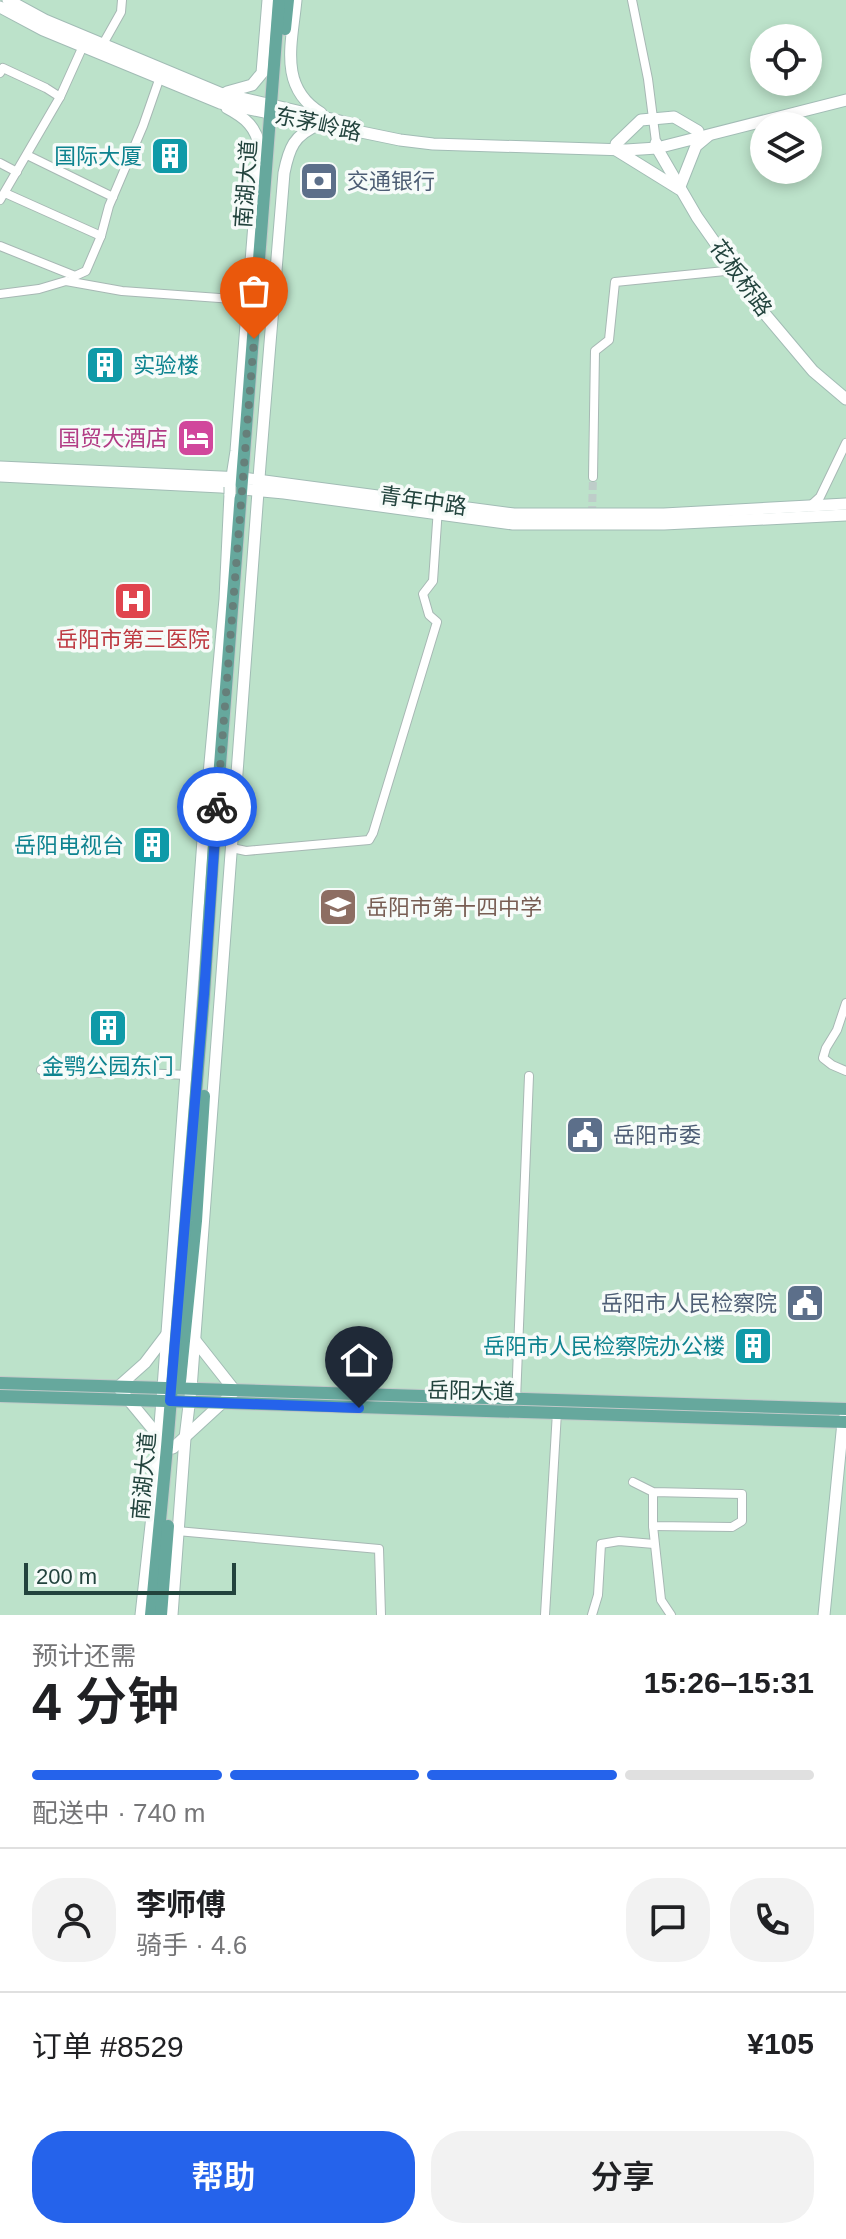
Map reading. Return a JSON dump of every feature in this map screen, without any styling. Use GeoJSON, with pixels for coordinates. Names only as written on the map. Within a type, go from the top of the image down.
{"type":"FeatureCollection","features":[{"type":"Feature","properties":{"kind":"main road","name":"东茅岭路"},"geometry":{"type":"LineString","coordinates":[[8,0],[45,20],[220,98]]}},
{"type":"Feature","properties":{"kind":"main road"},"geometry":{"type":"LineString","coordinates":[[176,1395],[195,1340],[232,848],[244,485],[236,451],[260,148],[257,133],[220,98],[252,85],[262,73],[268,0]]}},
{"type":"Feature","properties":{"kind":"main road","name":"南湖大道"},"geometry":{"type":"LineString","coordinates":[[275,110],[279,0]]}},
{"type":"Feature","properties":{"kind":"main road","name":"南湖大道"},"geometry":{"type":"LineString","coordinates":[[151,1615],[167,1444],[176,1395],[244,485],[275,110],[288,0]]}},
{"type":"Feature","properties":{"kind":"main road"},"geometry":{"type":"LineString","coordinates":[[296,0],[292,77],[300,95],[316,111],[332,119]]}},
{"type":"Feature","properties":{"kind":"main road","name":"东茅岭路"},"geometry":{"type":"LineString","coordinates":[[0,7],[43,30],[220,98],[400,135],[616,147]]}},
{"type":"Feature","properties":{"kind":"main road"},"geometry":{"type":"LineString","coordinates":[[846,93],[703,133],[679,189],[616,147],[641,120],[674,117],[703,133],[846,100]]}},
{"type":"Feature","properties":{"kind":"main road","name":"东茅岭路"},"geometry":{"type":"LineString","coordinates":[[275,110],[318,125],[433,144],[616,147],[656,145],[703,133]]}},
{"type":"Feature","properties":{"kind":"main road"},"geometry":{"type":"LineString","coordinates":[[172,1615],[185,1438],[168,1334],[203,840],[227,572],[244,485],[284,173],[292,146],[306,130],[318,125]]}},
{"type":"Feature","properties":{"kind":"main road","name":"花板桥路"},"geometry":{"type":"LineString","coordinates":[[656,145],[679,189],[765,314],[813,371],[846,399]]}},
{"type":"Feature","properties":{"kind":"main road","name":"青年中路"},"geometry":{"type":"LineString","coordinates":[[0,467],[244,485],[514,514],[664,514],[846,504]]}},
{"type":"Feature","properties":{"kind":"main road","name":"青年中路"},"geometry":{"type":"LineString","coordinates":[[0,476],[244,485]]}},
{"type":"Feature","properties":{"kind":"main road","name":"青年中路"},"geometry":{"type":"LineString","coordinates":[[438,508],[513,524],[664,524],[846,515]]}},
{"type":"Feature","properties":{"kind":"main road"},"geometry":{"type":"LineString","coordinates":[[141,1615],[167,1444],[118,1387],[182,1323],[235,1391],[185,1438],[167,1444]]}},
{"type":"Feature","properties":{"kind":"main road","name":"岳阳大道"},"geometry":{"type":"LineString","coordinates":[[0,1383],[118,1387],[223,1403],[516,1412],[845,1416]]}},
{"type":"Feature","properties":{"kind":"main road","name":"岳阳大道"},"geometry":{"type":"LineString","coordinates":[[0,1396],[129,1400],[235,1391],[516,1400],[845,1416]]}},
{"type":"Feature","properties":{"kind":"main road"},"geometry":{"type":"LineString","coordinates":[[824,1615],[845,1416]]}},
{"type":"Feature","properties":{"kind":"main road","name":"南湖大道"},"geometry":{"type":"LineString","coordinates":[[161,1615],[167,1444]]}},
{"type":"Feature","properties":{"kind":"main road"},"geometry":{"type":"LineString","coordinates":[[832,1615],[846,1459]]}},
{"type":"Feature","properties":{"kind":"street"},"geometry":{"type":"LineString","coordinates":[[103,44],[121,12],[122,0]]}},
{"type":"Feature","properties":{"kind":"street"},"geometry":{"type":"LineString","coordinates":[[632,0],[656,145]]}},
{"type":"Feature","properties":{"kind":"street"},"geometry":{"type":"LineString","coordinates":[[83,46],[60,97],[3,196],[101,236]]}},
{"type":"Feature","properties":{"kind":"street"},"geometry":{"type":"LineString","coordinates":[[0,73],[3,68],[19,74],[60,97]]}},
{"type":"Feature","properties":{"kind":"street"},"geometry":{"type":"LineString","coordinates":[[0,246],[75,276],[86,271],[160,77]]}},
{"type":"Feature","properties":{"kind":"street"},"geometry":{"type":"LineString","coordinates":[[27,155],[113,197]]}},
{"type":"Feature","properties":{"kind":"street"},"geometry":{"type":"LineString","coordinates":[[0,163],[17,172]]}},
{"type":"Feature","properties":{"kind":"street"},"geometry":{"type":"LineString","coordinates":[[593,477],[595,351],[609,340],[615,282],[735,270]]}},
{"type":"Feature","properties":{"kind":"street"},"geometry":{"type":"LineString","coordinates":[[0,294],[39,289],[66,281],[122,291],[247,300]]}},
{"type":"Feature","properties":{"kind":"street"},"geometry":{"type":"LineString","coordinates":[[809,507],[820,497],[846,443]]}},
{"type":"Feature","properties":{"kind":"street"},"geometry":{"type":"LineString","coordinates":[[232,848],[246,851],[369,840],[437,622],[429,615],[423,594],[433,581],[438,508]]}},
{"type":"Feature","properties":{"kind":"street"},"geometry":{"type":"LineString","coordinates":[[846,1003],[842,1026],[823,1058],[846,1071]]}},
{"type":"Feature","properties":{"kind":"street"},"geometry":{"type":"LineString","coordinates":[[41,1070],[62,1074],[119,1072],[187,1075]]}},
{"type":"Feature","properties":{"kind":"street"},"geometry":{"type":"LineString","coordinates":[[516,1400],[529,1076]]}},
{"type":"Feature","properties":{"kind":"street"},"geometry":{"type":"LineString","coordinates":[[545,1615],[557,1412]]}},
{"type":"Feature","properties":{"kind":"street"},"geometry":{"type":"LineString","coordinates":[[633,1482],[653,1492],[742,1494],[742,1521],[732,1527],[653,1526]]}},
{"type":"Feature","properties":{"kind":"street"},"geometry":{"type":"LineString","coordinates":[[653,1492],[654,1544],[661,1600],[671,1615]]}},
{"type":"Feature","properties":{"kind":"street"},"geometry":{"type":"LineString","coordinates":[[177,1531],[379,1549],[381,1615]]}},
{"type":"Feature","properties":{"kind":"street"},"geometry":{"type":"LineString","coordinates":[[592,1615],[598,1595],[601,1544],[619,1541],[654,1544]]}},
{"type":"Feature","properties":{"kind":"green space"},"geometry":{"type":"Polygon","coordinates":[[[0,0],[846,0],[846,1615],[0,1615],[0,0]]]}},
{"type":"Feature","properties":{"kind":"tunnel"},"geometry":{"type":"LineString","coordinates":[[592,514],[593,477]]}},
{"type":"Feature","properties":{"kind":"way so far"},"geometry":{"type":"LineString","coordinates":[[217,807],[254,339]]}},
{"type":"Feature","properties":{"kind":"place","name":"国际大厦"},"geometry":{"type":"Point","coordinates":[170,156]}},
{"type":"Feature","properties":{"kind":"place","name":"交通银行"},"geometry":{"type":"Point","coordinates":[319,181]}},
{"type":"Feature","properties":{"kind":"place","name":"实验楼"},"geometry":{"type":"Point","coordinates":[105,365]}},
{"type":"Feature","properties":{"kind":"place","name":"国贸大酒店"},"geometry":{"type":"Point","coordinates":[196,438]}},
{"type":"Feature","properties":{"kind":"place","name":"岳阳市第三医院"},"geometry":{"type":"Point","coordinates":[133,601]}},
{"type":"Feature","properties":{"kind":"place","name":"岳阳电视台"},"geometry":{"type":"Point","coordinates":[152,845]}},
{"type":"Feature","properties":{"kind":"place","name":"岳阳市第十四中学"},"geometry":{"type":"Point","coordinates":[338,907]}},
{"type":"Feature","properties":{"kind":"place","name":"金鹗公园东门"},"geometry":{"type":"Point","coordinates":[108,1028]}},
{"type":"Feature","properties":{"kind":"place","name":"岳阳市委"},"geometry":{"type":"Point","coordinates":[585,1135]}},
{"type":"Feature","properties":{"kind":"place","name":"岳阳市人民检察院"},"geometry":{"type":"Point","coordinates":[805,1303]}},
{"type":"Feature","properties":{"kind":"place","name":"岳阳市人民检察院办公楼"},"geometry":{"type":"Point","coordinates":[753,1346]}},
{"type":"Feature","properties":{"kind":"route"},"geometry":{"type":"LineString","coordinates":[[217,807],[170,1401],[359,1408]]}}]}
